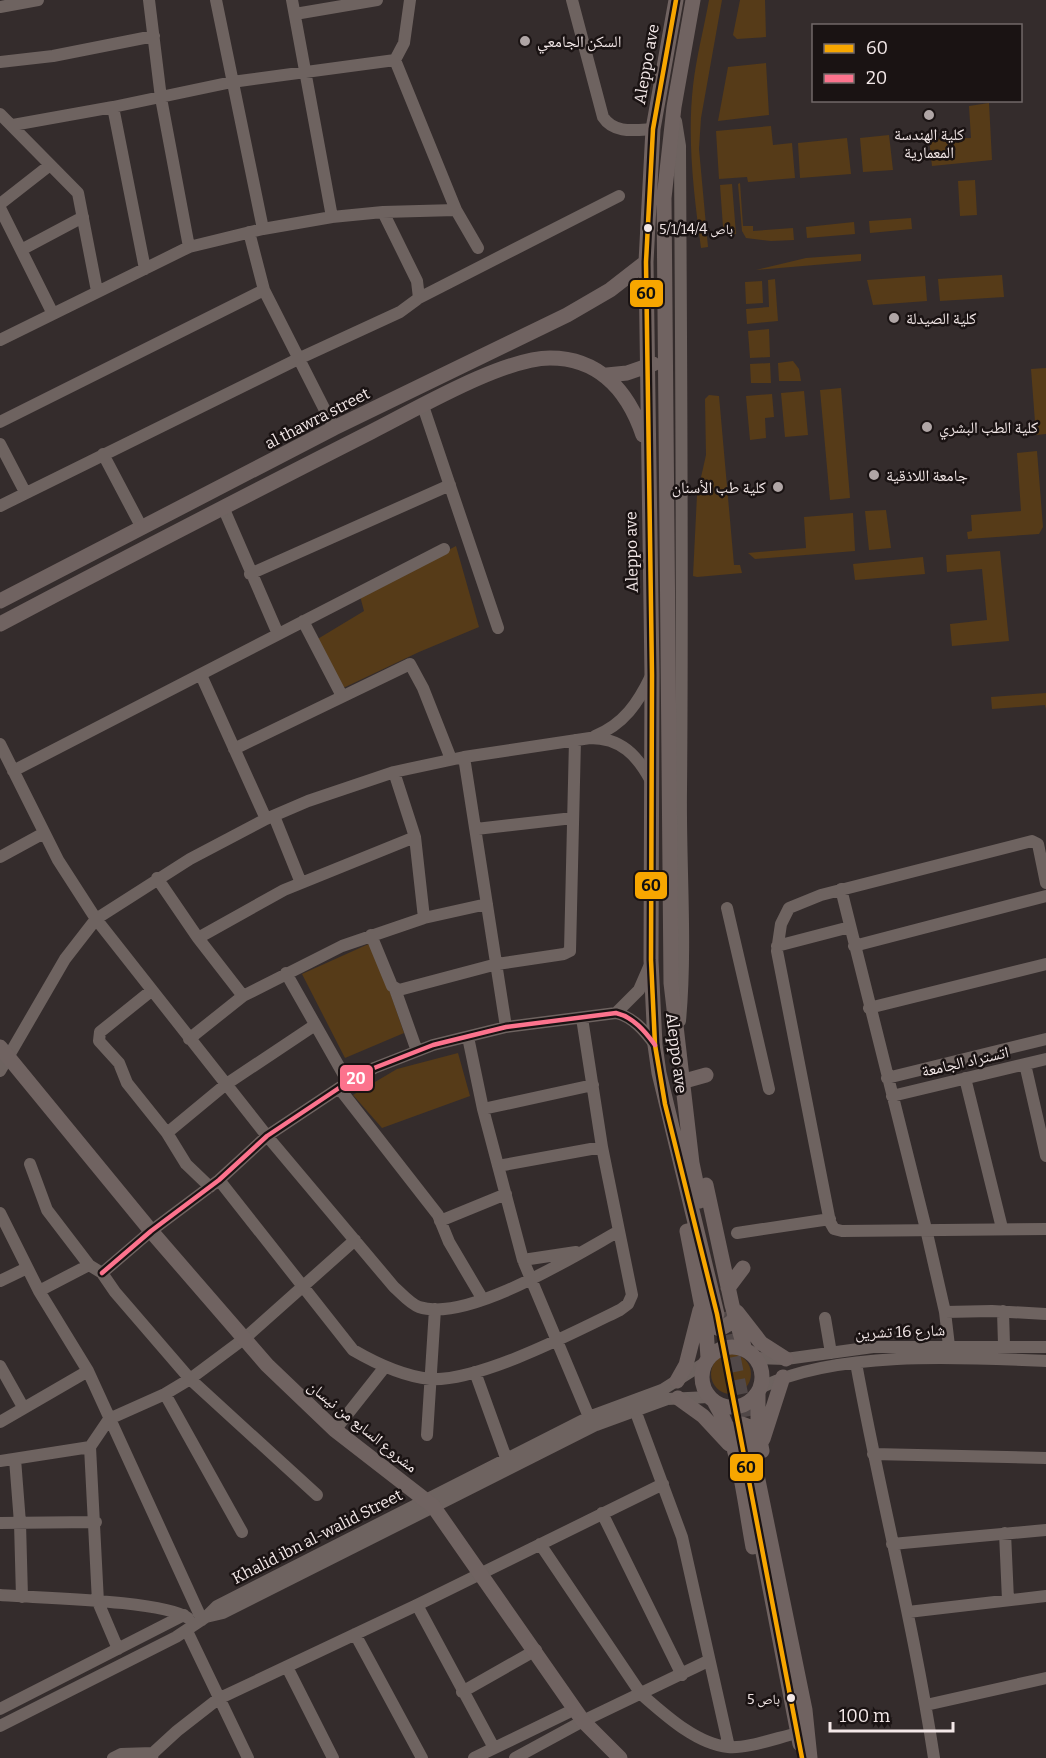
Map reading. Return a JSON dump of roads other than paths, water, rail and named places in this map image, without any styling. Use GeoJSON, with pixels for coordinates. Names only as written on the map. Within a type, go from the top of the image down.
{"type":"FeatureCollection","features":[{"type":"Feature","properties":{"kind":"main road","name":"Aleppo ave"},"geometry":{"type":"LineString","coordinates":[[665,1104],[655,1045],[651,960],[652,675],[646,262],[653,129],[675,0]]}},
{"type":"Feature","properties":{"kind":"main road","name":"Aleppo ave"},"geometry":{"type":"LineString","coordinates":[[684,1104],[671,983],[664,198],[674,107],[693,0]]}},
{"type":"Feature","properties":{"kind":"main road","name":"al thawra street"},"geometry":{"type":"LineString","coordinates":[[0,602],[334,428],[567,315],[609,290],[646,262]]}},
{"type":"Feature","properties":{"kind":"main road"},"geometry":{"type":"LineString","coordinates":[[0,624],[223,507],[508,365],[537,358],[566,359],[607,375],[627,373],[647,367],[665,354]]}},
{"type":"Feature","properties":{"kind":"main road"},"geometry":{"type":"LineString","coordinates":[[607,375],[635,414],[647,448]]}},
{"type":"Feature","properties":{"kind":"main road"},"geometry":{"type":"LineString","coordinates":[[436,379],[444,385],[446,395]]}},
{"type":"Feature","properties":{"kind":"main road","name":"مشروع السابع من نيسان"},"geometry":{"type":"LineString","coordinates":[[4,1052],[151,1231],[301,1401],[335,1430],[430,1502],[536,1650],[579,1715],[620,1758]]}},
{"type":"Feature","properties":{"kind":"main road"},"geometry":{"type":"LineString","coordinates":[[681,1082],[706,1075]]}},
{"type":"Feature","properties":{"kind":"main road"},"geometry":{"type":"LineString","coordinates":[[665,1104],[669,1138],[701,1301],[692,1343],[677,1381]]}},
{"type":"Feature","properties":{"kind":"main road"},"geometry":{"type":"LineString","coordinates":[[665,1104],[722,1313],[762,1374],[745,1439],[776,1623],[798,1733],[800,1758]]}},
{"type":"Feature","properties":{"kind":"main road"},"geometry":{"type":"LineString","coordinates":[[684,1104],[692,1163],[722,1313]]}},
{"type":"Feature","properties":{"kind":"main road"},"geometry":{"type":"LineString","coordinates":[[684,1104],[697,1145],[728,1288]]}},
{"type":"Feature","properties":{"kind":"main road"},"geometry":{"type":"LineString","coordinates":[[743,1268],[728,1288],[702,1381],[712,1400],[745,1439],[784,1602],[816,1758]]}},
{"type":"Feature","properties":{"kind":"main road"},"geometry":{"type":"LineString","coordinates":[[701,1301],[722,1313],[786,1359]]}},
{"type":"Feature","properties":{"kind":"main road"},"geometry":{"type":"LineString","coordinates":[[707,1360],[726,1347],[750,1354]]}},
{"type":"Feature","properties":{"kind":"main road"},"geometry":{"type":"LineString","coordinates":[[745,1439],[783,1377]]}},
{"type":"Feature","properties":{"kind":"main road"},"geometry":{"type":"LineString","coordinates":[[712,1400],[723,1406],[739,1407],[746,1404],[759,1390]]}},
{"type":"Feature","properties":{"kind":"main road"},"geometry":{"type":"LineString","coordinates":[[678,1398],[712,1423],[745,1439]]}},
{"type":"Feature","properties":{"kind":"main road"},"geometry":{"type":"LineString","coordinates":[[805,1710],[810,1758]]}},
{"type":"Feature","properties":{"kind":"street"},"geometry":{"type":"LineString","coordinates":[[0,7],[38,0]]}},
{"type":"Feature","properties":{"kind":"street"},"geometry":{"type":"LineString","coordinates":[[149,0],[161,98],[189,247]]}},
{"type":"Feature","properties":{"kind":"street"},"geometry":{"type":"LineString","coordinates":[[216,0],[263,229]]}},
{"type":"Feature","properties":{"kind":"street"},"geometry":{"type":"LineString","coordinates":[[292,0],[332,217]]}},
{"type":"Feature","properties":{"kind":"street"},"geometry":{"type":"LineString","coordinates":[[295,14],[377,0]]}},
{"type":"Feature","properties":{"kind":"street"},"geometry":{"type":"LineString","coordinates":[[395,60],[404,43],[410,0]]}},
{"type":"Feature","properties":{"kind":"street"},"geometry":{"type":"LineString","coordinates":[[572,0],[603,117],[610,125],[620,130],[653,129]]}},
{"type":"Feature","properties":{"kind":"street"},"geometry":{"type":"LineString","coordinates":[[0,62],[53,56],[154,36]]}},
{"type":"Feature","properties":{"kind":"street"},"geometry":{"type":"LineString","coordinates":[[13,125],[161,98],[232,82],[395,60]]}},
{"type":"Feature","properties":{"kind":"street"},"geometry":{"type":"LineString","coordinates":[[395,60],[456,210],[478,248]]}},
{"type":"Feature","properties":{"kind":"street"},"geometry":{"type":"LineString","coordinates":[[113,107],[145,269]]}},
{"type":"Feature","properties":{"kind":"street"},"geometry":{"type":"LineString","coordinates":[[674,107],[680,146],[682,469],[680,846],[684,980],[677,1052]]}},
{"type":"Feature","properties":{"kind":"street"},"geometry":{"type":"LineString","coordinates":[[0,114],[78,193],[98,291]]}},
{"type":"Feature","properties":{"kind":"street"},"geometry":{"type":"LineString","coordinates":[[50,165],[0,206],[53,314]]}},
{"type":"Feature","properties":{"kind":"street"},"geometry":{"type":"LineString","coordinates":[[0,506],[298,359],[400,312],[415,304],[419,298],[619,196]]}},
{"type":"Feature","properties":{"kind":"street"},"geometry":{"type":"LineString","coordinates":[[0,340],[189,247],[263,229],[332,217],[384,212],[456,210]]}},
{"type":"Feature","properties":{"kind":"street"},"geometry":{"type":"LineString","coordinates":[[384,212],[417,281],[419,298]]}},
{"type":"Feature","properties":{"kind":"street"},"geometry":{"type":"LineString","coordinates":[[21,250],[83,217]]}},
{"type":"Feature","properties":{"kind":"street"},"geometry":{"type":"LineString","coordinates":[[249,232],[264,290],[334,428]]}},
{"type":"Feature","properties":{"kind":"street"},"geometry":{"type":"LineString","coordinates":[[0,422],[264,290]]}},
{"type":"Feature","properties":{"kind":"street"},"geometry":{"type":"LineString","coordinates":[[423,406],[498,628]]}},
{"type":"Feature","properties":{"kind":"street"},"geometry":{"type":"LineString","coordinates":[[0,444],[25,492]]}},
{"type":"Feature","properties":{"kind":"street"},"geometry":{"type":"LineString","coordinates":[[104,454],[142,528]]}},
{"type":"Feature","properties":{"kind":"street"},"geometry":{"type":"LineString","coordinates":[[250,574],[450,485]]}},
{"type":"Feature","properties":{"kind":"street"},"geometry":{"type":"LineString","coordinates":[[223,507],[250,574],[278,634]]}},
{"type":"Feature","properties":{"kind":"street"},"geometry":{"type":"LineString","coordinates":[[13,771],[444,549]]}},
{"type":"Feature","properties":{"kind":"street"},"geometry":{"type":"LineString","coordinates":[[303,621],[342,696]]}},
{"type":"Feature","properties":{"kind":"street"},"geometry":{"type":"LineString","coordinates":[[234,749],[410,664],[423,688],[451,759]]}},
{"type":"Feature","properties":{"kind":"street"},"geometry":{"type":"LineString","coordinates":[[201,675],[234,749],[301,884]]}},
{"type":"Feature","properties":{"kind":"street"},"geometry":{"type":"LineString","coordinates":[[590,738],[607,731],[631,711],[652,675]]}},
{"type":"Feature","properties":{"kind":"street"},"geometry":{"type":"LineString","coordinates":[[0,1071],[4,1052],[65,958],[96,919],[157,878],[270,818],[394,771],[451,759],[590,738],[605,738],[628,749],[640,761],[651,781]]}},
{"type":"Feature","properties":{"kind":"street"},"geometry":{"type":"LineString","coordinates":[[395,989],[403,990],[497,964],[564,954],[570,951],[575,740]]}},
{"type":"Feature","properties":{"kind":"street"},"geometry":{"type":"LineString","coordinates":[[0,744],[44,833],[75,889],[96,919],[267,1136],[394,1287],[416,1306],[435,1309],[482,1298],[531,1280],[619,1230]]}},
{"type":"Feature","properties":{"kind":"street"},"geometry":{"type":"LineString","coordinates":[[464,757],[507,1027]]}},
{"type":"Feature","properties":{"kind":"street"},"geometry":{"type":"LineString","coordinates":[[394,771],[415,837],[424,918]]}},
{"type":"Feature","properties":{"kind":"street"},"geometry":{"type":"LineString","coordinates":[[476,829],[573,818]]}},
{"type":"Feature","properties":{"kind":"street"},"geometry":{"type":"LineString","coordinates":[[0,857],[44,833]]}},
{"type":"Feature","properties":{"kind":"street"},"geometry":{"type":"LineString","coordinates":[[198,938],[301,884],[415,837]]}},
{"type":"Feature","properties":{"kind":"street"},"geometry":{"type":"LineString","coordinates":[[1046,883],[1038,844],[1032,841],[841,889],[789,908],[784,915],[777,946],[830,1219],[834,1229],[842,1231],[1046,1229]]}},
{"type":"Feature","properties":{"kind":"street"},"geometry":{"type":"LineString","coordinates":[[157,878],[198,938],[243,996]]}},
{"type":"Feature","properties":{"kind":"street"},"geometry":{"type":"LineString","coordinates":[[841,889],[926,1229],[945,1312],[949,1346]]}},
{"type":"Feature","properties":{"kind":"street"},"geometry":{"type":"LineString","coordinates":[[854,946],[1046,896]]}},
{"type":"Feature","properties":{"kind":"street"},"geometry":{"type":"LineString","coordinates":[[189,1039],[243,996],[371,935],[424,918],[487,904]]}},
{"type":"Feature","properties":{"kind":"street"},"geometry":{"type":"LineString","coordinates":[[727,908],[769,1089]]}},
{"type":"Feature","properties":{"kind":"street"},"geometry":{"type":"LineString","coordinates":[[777,946],[850,927]]}},
{"type":"Feature","properties":{"kind":"street"},"geometry":{"type":"LineString","coordinates":[[371,935],[395,989],[417,1051]]}},
{"type":"Feature","properties":{"kind":"street"},"geometry":{"type":"LineString","coordinates":[[616,1013],[639,990],[651,960]]}},
{"type":"Feature","properties":{"kind":"street"},"geometry":{"type":"LineString","coordinates":[[869,1008],[1046,964]]}},
{"type":"Feature","properties":{"kind":"street"},"geometry":{"type":"LineString","coordinates":[[286,974],[315,1024],[344,1086],[440,1221],[449,1242],[482,1298]]}},
{"type":"Feature","properties":{"kind":"street"},"geometry":{"type":"LineString","coordinates":[[152,991],[100,1032],[99,1041],[119,1063],[127,1083],[166,1133],[186,1164],[215,1183],[304,1287],[354,1350],[384,1368],[431,1379],[475,1372],[557,1341],[620,1310],[630,1300],[632,1290],[602,1147],[582,1018]]}},
{"type":"Feature","properties":{"kind":"street"},"geometry":{"type":"LineString","coordinates":[[102,1274],[151,1231],[215,1183],[267,1136],[374,1068],[417,1051],[507,1027],[616,1013],[624,1015],[638,1025],[655,1045]]}},
{"type":"Feature","properties":{"kind":"street"},"geometry":{"type":"LineString","coordinates":[[166,1133],[225,1085],[315,1024]]}},
{"type":"Feature","properties":{"kind":"street"},"geometry":{"type":"LineString","coordinates":[[468,1037],[483,1109],[524,1260],[589,1417]]}},
{"type":"Feature","properties":{"kind":"street"},"geometry":{"type":"LineString","coordinates":[[887,1078],[1046,1039]]}},
{"type":"Feature","properties":{"kind":"street","name":"اتستراد الجامعة"},"geometry":{"type":"LineString","coordinates":[[892,1095],[1046,1059]]}},
{"type":"Feature","properties":{"kind":"street"},"geometry":{"type":"LineString","coordinates":[[1025,1064],[1046,1156]]}},
{"type":"Feature","properties":{"kind":"street"},"geometry":{"type":"LineString","coordinates":[[965,1078],[1002,1228]]}},
{"type":"Feature","properties":{"kind":"street"},"geometry":{"type":"LineString","coordinates":[[483,1109],[593,1085]]}},
{"type":"Feature","properties":{"kind":"street"},"geometry":{"type":"LineString","coordinates":[[498,1166],[602,1147]]}},
{"type":"Feature","properties":{"kind":"street"},"geometry":{"type":"LineString","coordinates":[[30,1164],[47,1210],[89,1265],[102,1274],[189,1379],[317,1495]]}},
{"type":"Feature","properties":{"kind":"street"},"geometry":{"type":"LineString","coordinates":[[440,1221],[506,1194]]}},
{"type":"Feature","properties":{"kind":"street"},"geometry":{"type":"LineString","coordinates":[[0,1213],[39,1291],[88,1371],[198,1623],[218,1699],[248,1758]]}},
{"type":"Feature","properties":{"kind":"street"},"geometry":{"type":"LineString","coordinates":[[737,1233],[830,1219]]}},
{"type":"Feature","properties":{"kind":"street"},"geometry":{"type":"LineString","coordinates":[[118,1649],[98,1602],[96,1522],[90,1447],[109,1419],[165,1394],[189,1379],[244,1338],[355,1240]]}},
{"type":"Feature","properties":{"kind":"street"},"geometry":{"type":"LineString","coordinates":[[524,1260],[583,1251]]}},
{"type":"Feature","properties":{"kind":"street"},"geometry":{"type":"LineString","coordinates":[[39,1291],[89,1265]]}},
{"type":"Feature","properties":{"kind":"street"},"geometry":{"type":"LineString","coordinates":[[0,1281],[27,1268]]}},
{"type":"Feature","properties":{"kind":"street"},"geometry":{"type":"LineString","coordinates":[[427,1434],[435,1309]]}},
{"type":"Feature","properties":{"kind":"street"},"geometry":{"type":"LineString","coordinates":[[945,1312],[1003,1311],[1046,1314]]}},
{"type":"Feature","properties":{"kind":"street"},"geometry":{"type":"LineString","coordinates":[[1003,1311],[1004,1345]]}},
{"type":"Feature","properties":{"kind":"street"},"geometry":{"type":"LineString","coordinates":[[825,1318],[831,1353]]}},
{"type":"Feature","properties":{"kind":"street","name":"شارع 16 تشرين"},"geometry":{"type":"LineString","coordinates":[[750,1354],[786,1359],[873,1347],[1004,1345],[1046,1347]]}},
{"type":"Feature","properties":{"kind":"street"},"geometry":{"type":"LineString","coordinates":[[1021,1360],[1022,1345]]}},
{"type":"Feature","properties":{"kind":"street","name":"Khalid ibn al-walid Street"},"geometry":{"type":"LineString","coordinates":[[198,1623],[217,1606],[430,1502],[506,1458],[589,1417],[662,1390],[707,1360]]}},
{"type":"Feature","properties":{"kind":"street","name":"شارع 16 تشرين"},"geometry":{"type":"LineString","coordinates":[[759,1390],[783,1377],[856,1363],[1046,1361]]}},
{"type":"Feature","properties":{"kind":"street"},"geometry":{"type":"LineString","coordinates":[[856,1363],[873,1454],[908,1612],[934,1758]]}},
{"type":"Feature","properties":{"kind":"street"},"geometry":{"type":"LineString","coordinates":[[0,1366],[23,1407]]}},
{"type":"Feature","properties":{"kind":"street"},"geometry":{"type":"LineString","coordinates":[[335,1430],[384,1368]]}},
{"type":"Feature","properties":{"kind":"street"},"geometry":{"type":"LineString","coordinates":[[0,1422],[88,1371]]}},
{"type":"Feature","properties":{"kind":"street"},"geometry":{"type":"LineString","coordinates":[[475,1372],[506,1458]]}},
{"type":"Feature","properties":{"kind":"street"},"geometry":{"type":"LineString","coordinates":[[165,1394],[242,1532]]}},
{"type":"Feature","properties":{"kind":"street"},"geometry":{"type":"LineString","coordinates":[[430,1502],[596,1425],[636,1410],[678,1398],[712,1400]]}},
{"type":"Feature","properties":{"kind":"street"},"geometry":{"type":"LineString","coordinates":[[636,1410],[682,1537],[729,1747]]}},
{"type":"Feature","properties":{"kind":"street"},"geometry":{"type":"LineString","coordinates":[[0,1461],[90,1447]]}},
{"type":"Feature","properties":{"kind":"street"},"geometry":{"type":"LineString","coordinates":[[873,1454],[1046,1458]]}},
{"type":"Feature","properties":{"kind":"street"},"geometry":{"type":"LineString","coordinates":[[15,1460],[22,1597]]}},
{"type":"Feature","properties":{"kind":"street"},"geometry":{"type":"LineString","coordinates":[[113,1758],[121,1754],[153,1755],[218,1699],[355,1635],[663,1484]]}},
{"type":"Feature","properties":{"kind":"street"},"geometry":{"type":"LineString","coordinates":[[602,1513],[682,1676]]}},
{"type":"Feature","properties":{"kind":"street"},"geometry":{"type":"LineString","coordinates":[[0,1523],[96,1522]]}},
{"type":"Feature","properties":{"kind":"street"},"geometry":{"type":"LineString","coordinates":[[892,1544],[1046,1530]]}},
{"type":"Feature","properties":{"kind":"street"},"geometry":{"type":"LineString","coordinates":[[1005,1533],[1008,1600]]}},
{"type":"Feature","properties":{"kind":"street"},"geometry":{"type":"LineString","coordinates":[[540,1544],[641,1694],[682,1727],[706,1740],[729,1747],[798,1733]]}},
{"type":"Feature","properties":{"kind":"street"},"geometry":{"type":"LineString","coordinates":[[0,1595],[166,1609],[198,1623]]}},
{"type":"Feature","properties":{"kind":"street"},"geometry":{"type":"LineString","coordinates":[[908,1612],[1046,1596]]}},
{"type":"Feature","properties":{"kind":"street"},"geometry":{"type":"LineString","coordinates":[[417,1605],[462,1692],[495,1748]]}},
{"type":"Feature","properties":{"kind":"street"},"geometry":{"type":"LineString","coordinates":[[0,1709],[184,1615]]}},
{"type":"Feature","properties":{"kind":"street"},"geometry":{"type":"LineString","coordinates":[[0,1726],[198,1623]]}},
{"type":"Feature","properties":{"kind":"street"},"geometry":{"type":"LineString","coordinates":[[355,1635],[422,1758]]}},
{"type":"Feature","properties":{"kind":"street"},"geometry":{"type":"LineString","coordinates":[[462,1692],[536,1650]]}},
{"type":"Feature","properties":{"kind":"street"},"geometry":{"type":"LineString","coordinates":[[474,1758],[579,1715],[641,1694],[682,1676],[708,1661]]}},
{"type":"Feature","properties":{"kind":"street"},"geometry":{"type":"LineString","coordinates":[[287,1667],[333,1758]]}},
{"type":"Feature","properties":{"kind":"street"},"geometry":{"type":"LineString","coordinates":[[926,1705],[1046,1678]]}},
{"type":"Feature","properties":{"kind":"street"},"geometry":{"type":"LineString","coordinates":[[515,1758],[579,1715]]}},
{"type":"Feature","properties":{"kind":"tunnel"},"geometry":{"type":"LineString","coordinates":[[724,1312],[749,1436]]}},
{"type":"Feature","properties":{"kind":"place","name":"السكن الجامعي"},"geometry":{"type":"Point","coordinates":[525,41]}},
{"type":"Feature","properties":{"kind":"place","name":"كلية الهندسة المعمارية"},"geometry":{"type":"Point","coordinates":[929,115]}},
{"type":"Feature","properties":{"kind":"place","name":"باص 5/1/14/4"},"geometry":{"type":"Point","coordinates":[648,228]}},
{"type":"Feature","properties":{"kind":"place","name":"كلية الصيدلة"},"geometry":{"type":"Point","coordinates":[894,318]}},
{"type":"Feature","properties":{"kind":"place","name":"كلية الطب البشري"},"geometry":{"type":"Point","coordinates":[927,427]}},
{"type":"Feature","properties":{"kind":"place","name":"جامعة اللاذقية"},"geometry":{"type":"Point","coordinates":[874,475]}},
{"type":"Feature","properties":{"kind":"place","name":"كلية طب الأسنان"},"geometry":{"type":"Point","coordinates":[778,487]}},
{"type":"Feature","properties":{"kind":"place","name":"باص 5"},"geometry":{"type":"Point","coordinates":[791,1698]}}]}
